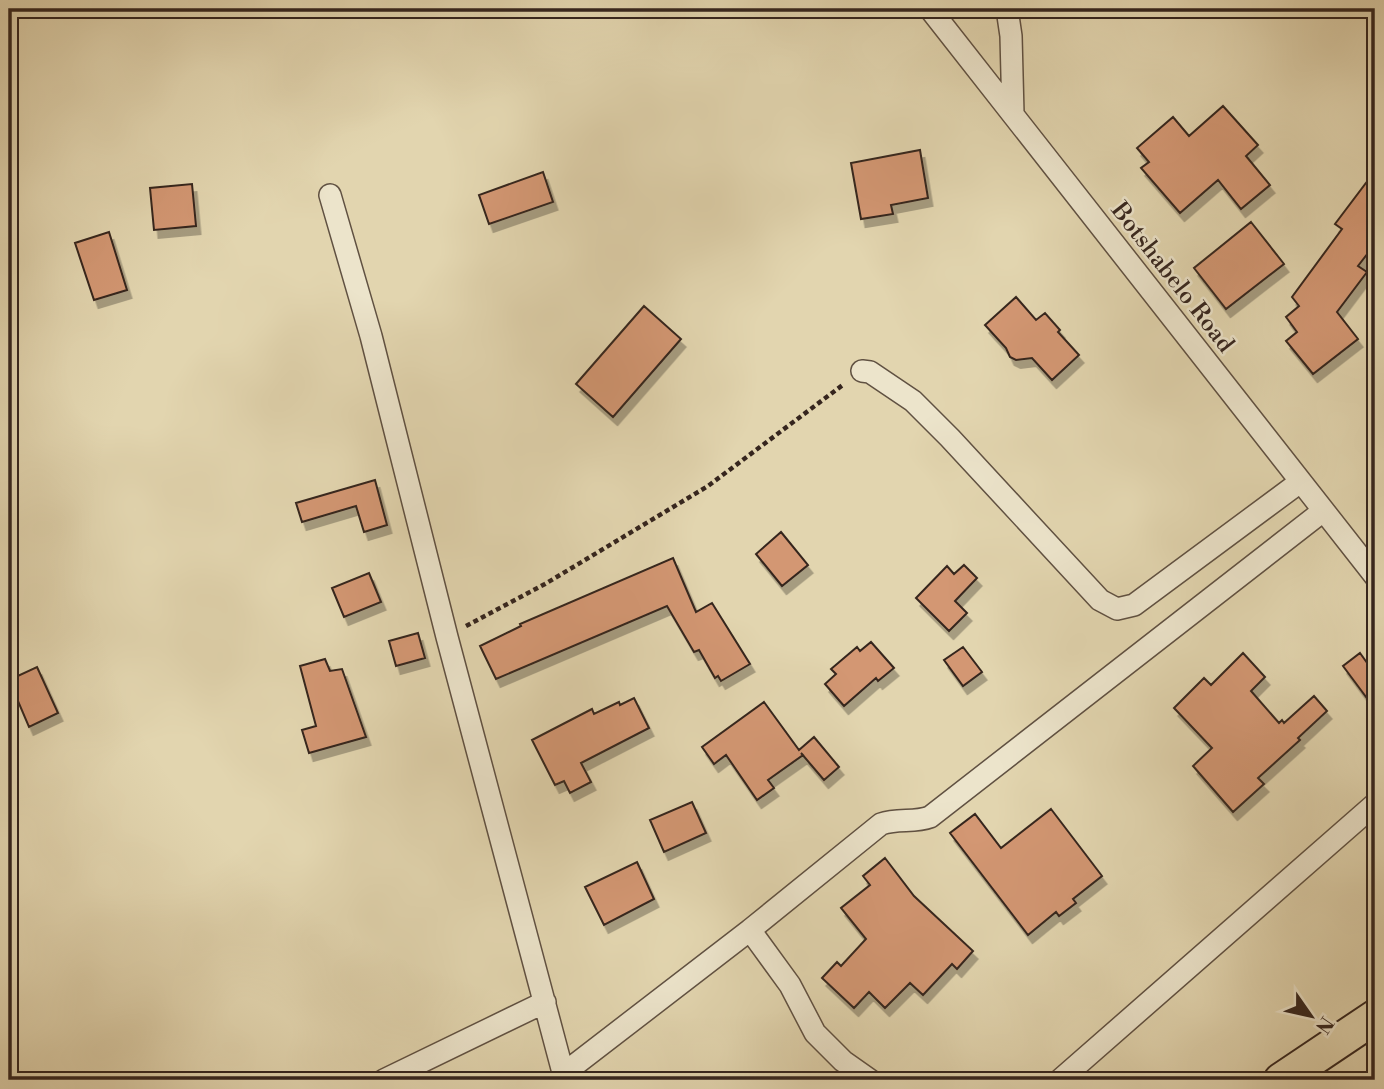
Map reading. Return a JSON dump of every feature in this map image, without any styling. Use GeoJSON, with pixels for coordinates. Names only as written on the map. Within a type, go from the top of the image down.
{"type":"FeatureCollection","features":[{"type":"Feature","properties":{"kind":"main road"},"geometry":{"type":"LineString","coordinates":[[1281,1080],[1375,1017]]}},
{"type":"Feature","properties":{"kind":"street","name":"Botshabelo Road"},"geometry":{"type":"LineString","coordinates":[[930,9],[1375,576]]}},
{"type":"Feature","properties":{"kind":"street"},"geometry":{"type":"LineString","coordinates":[[1007,9],[1011,36],[1013,114]]}},
{"type":"Feature","properties":{"kind":"street"},"geometry":{"type":"LineString","coordinates":[[330,195],[371,336],[447,637],[564,1077],[881,824],[899,820],[920,821],[930,817],[1322,511]]}},
{"type":"Feature","properties":{"kind":"street"},"geometry":{"type":"LineString","coordinates":[[862,371],[870,372],[913,401],[1100,600],[1117,609],[1134,605],[1300,482]]}},
{"type":"Feature","properties":{"kind":"street"},"geometry":{"type":"LineString","coordinates":[[1060,1080],[1375,804]]}},
{"type":"Feature","properties":{"kind":"street"},"geometry":{"type":"LineString","coordinates":[[750,930],[790,985],[816,1034],[843,1061],[870,1080]]}},
{"type":"Feature","properties":{"kind":"street"},"geometry":{"type":"LineString","coordinates":[[384,1080],[545,1002]]}},
{"type":"Feature","properties":{"kind":"path"},"geometry":{"type":"LineString","coordinates":[[447,637],[545,584],[708,486],[862,371]]}},
{"type":"Feature","properties":{"kind":"building"},"geometry":{"type":"Polygon","coordinates":[[[1223,106],[1258,145],[1246,156],[1270,185],[1241,209],[1218,180],[1180,213],[1141,168],[1149,162],[1137,148],[1173,117],[1189,136],[1223,106]]]}},
{"type":"Feature","properties":{"kind":"building"},"geometry":{"type":"Polygon","coordinates":[[[920,150],[928,198],[891,205],[893,214],[861,219],[851,163],[920,150]]]}},
{"type":"Feature","properties":{"kind":"building"},"geometry":{"type":"Polygon","coordinates":[[[1375,171],[1375,244],[1358,266],[1367,272],[1337,312],[1358,339],[1313,374],[1286,341],[1297,332],[1286,317],[1299,306],[1292,297],[1342,229],[1335,224],[1375,171]]]}},
{"type":"Feature","properties":{"kind":"building"},"geometry":{"type":"Polygon","coordinates":[[[543,172],[553,202],[489,224],[479,195],[543,172]]]}},
{"type":"Feature","properties":{"kind":"building"},"geometry":{"type":"Polygon","coordinates":[[[192,184],[196,226],[154,230],[150,188],[192,184]]]}},
{"type":"Feature","properties":{"kind":"building"},"geometry":{"type":"Polygon","coordinates":[[[1251,222],[1284,264],[1226,309],[1194,268],[1251,222]]]}},
{"type":"Feature","properties":{"kind":"building"},"geometry":{"type":"Polygon","coordinates":[[[109,232],[127,290],[94,300],[75,243],[109,232]]]}},
{"type":"Feature","properties":{"kind":"building"},"geometry":{"type":"Polygon","coordinates":[[[1016,297],[1036,320],[1045,313],[1079,355],[1052,380],[1032,358],[1016,360],[1010,357],[1006,348],[985,325],[1016,297]]]}},
{"type":"Feature","properties":{"kind":"building"},"geometry":{"type":"Polygon","coordinates":[[[644,306],[681,339],[613,417],[576,384],[644,306]]]}},
{"type":"Feature","properties":{"kind":"building"},"geometry":{"type":"Polygon","coordinates":[[[375,480],[387,525],[364,532],[356,506],[302,522],[296,503],[375,480]]]}},
{"type":"Feature","properties":{"kind":"building"},"geometry":{"type":"Polygon","coordinates":[[[781,532],[808,565],[782,586],[756,554],[781,532]]]}},
{"type":"Feature","properties":{"kind":"building"},"geometry":{"type":"Polygon","coordinates":[[[673,558],[696,612],[712,603],[750,664],[721,681],[718,676],[715,678],[699,650],[694,652],[667,606],[496,679],[480,646],[521,626],[520,624],[673,558]]]}},
{"type":"Feature","properties":{"kind":"building"},"geometry":{"type":"Polygon","coordinates":[[[964,565],[977,578],[955,601],[967,613],[949,631],[916,598],[947,566],[954,574],[964,565]]]}},
{"type":"Feature","properties":{"kind":"building"},"geometry":{"type":"Polygon","coordinates":[[[369,573],[381,602],[344,617],[332,588],[369,573]]]}},
{"type":"Feature","properties":{"kind":"building"},"geometry":{"type":"Polygon","coordinates":[[[418,633],[425,658],[396,666],[389,641],[418,633]]]}},
{"type":"Feature","properties":{"kind":"building"},"geometry":{"type":"Polygon","coordinates":[[[871,642],[894,668],[878,681],[876,678],[844,706],[825,684],[836,674],[831,669],[857,647],[860,651],[871,642]]]}},
{"type":"Feature","properties":{"kind":"building"},"geometry":{"type":"Polygon","coordinates":[[[963,647],[982,672],[963,686],[944,660],[963,647]]]}},
{"type":"Feature","properties":{"kind":"building"},"geometry":{"type":"Polygon","coordinates":[[[1243,653],[1265,677],[1251,691],[1279,723],[1282,720],[1284,723],[1314,696],[1327,711],[1258,778],[1264,784],[1233,812],[1193,766],[1212,748],[1174,708],[1204,678],[1211,685],[1243,653]]]}},
{"type":"Feature","properties":{"kind":"building"},"geometry":{"type":"Polygon","coordinates":[[[1360,653],[1375,674],[1375,709],[1343,666],[1360,653]]]}},
{"type":"Feature","properties":{"kind":"building"},"geometry":{"type":"Polygon","coordinates":[[[325,659],[330,671],[342,669],[366,737],[309,753],[302,730],[316,726],[300,666],[325,659]]]}},
{"type":"Feature","properties":{"kind":"building"},"geometry":{"type":"Polygon","coordinates":[[[37,667],[58,713],[29,727],[9,680],[37,667]]]}},
{"type":"Feature","properties":{"kind":"building"},"geometry":{"type":"Polygon","coordinates":[[[634,698],[649,728],[581,763],[591,782],[570,793],[564,781],[555,785],[532,740],[592,709],[594,714],[634,698]]]}},
{"type":"Feature","properties":{"kind":"building"},"geometry":{"type":"Polygon","coordinates":[[[764,702],[799,750],[814,737],[839,767],[824,780],[803,755],[768,780],[774,788],[757,800],[726,755],[714,764],[702,747],[764,702]]]}},
{"type":"Feature","properties":{"kind":"building"},"geometry":{"type":"Polygon","coordinates":[[[692,802],[706,833],[664,852],[650,820],[692,802]]]}},
{"type":"Feature","properties":{"kind":"building"},"geometry":{"type":"Polygon","coordinates":[[[1051,809],[1102,876],[1073,899],[1076,903],[1059,916],[1056,912],[1028,935],[950,833],[975,814],[1001,848],[1051,809]]]}},
{"type":"Feature","properties":{"kind":"building"},"geometry":{"type":"Polygon","coordinates":[[[885,858],[914,896],[973,951],[957,969],[952,964],[923,995],[910,983],[885,1008],[869,992],[854,1008],[822,978],[837,962],[841,966],[866,939],[841,908],[870,885],[863,876],[885,858]]]}},
{"type":"Feature","properties":{"kind":"building"},"geometry":{"type":"Polygon","coordinates":[[[637,862],[654,899],[604,925],[585,887],[637,862]]]}}]}
